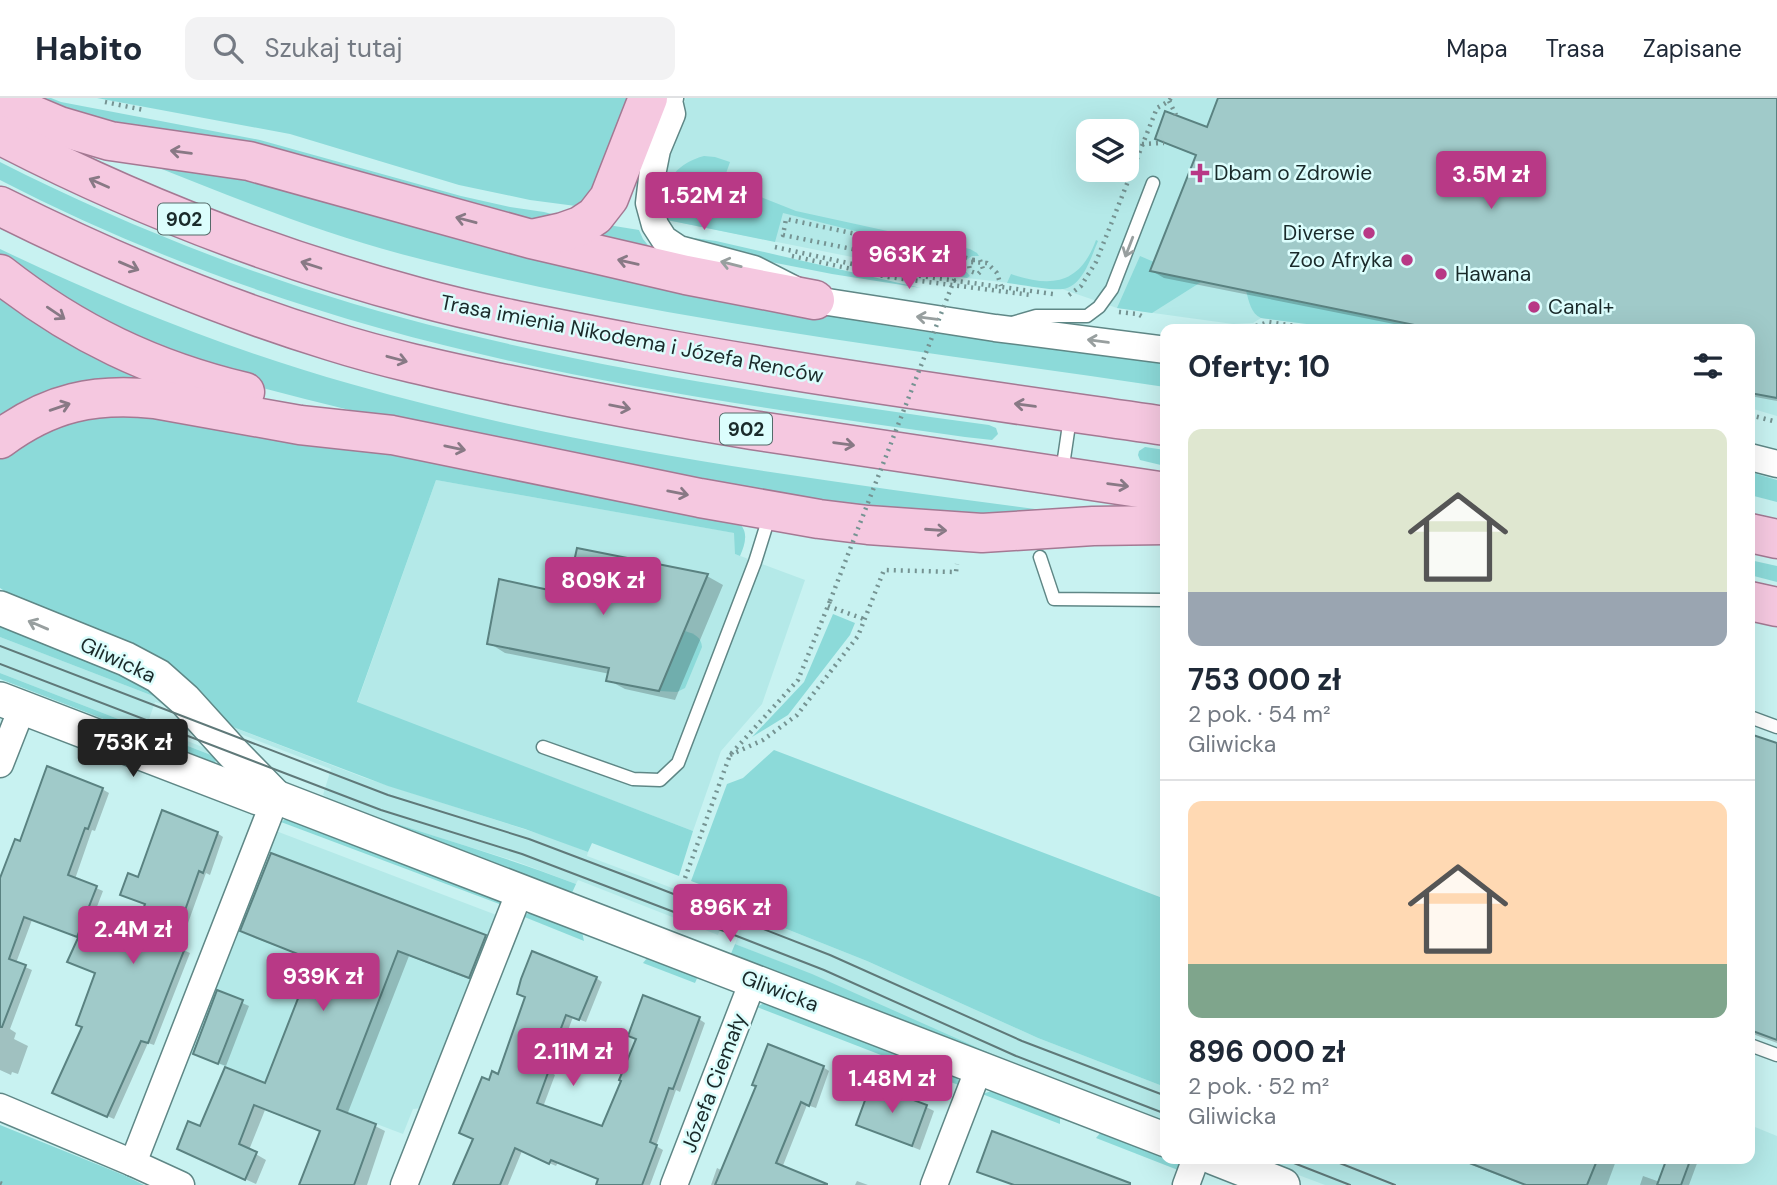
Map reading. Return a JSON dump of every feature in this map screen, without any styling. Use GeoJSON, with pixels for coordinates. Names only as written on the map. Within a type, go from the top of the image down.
{"type":"FeatureCollection","features":[{"type":"Feature","properties":{"kind":"main road"},"geometry":{"type":"LineString","coordinates":[[0,101],[59,126],[110,141],[249,161],[531,239],[686,275],[815,300]]}},
{"type":"Feature","properties":{"kind":"main road"},"geometry":{"type":"LineString","coordinates":[[531,239],[580,226],[595,216],[609,198],[663,103]]}},
{"type":"Feature","properties":{"kind":"main road","name":"Trasa imienia Nikodema i Józefa Renców"},"geometry":{"type":"LineString","coordinates":[[0,135],[73,172],[199,225],[287,257],[422,298],[562,330],[727,361],[1160,425]]}},
{"type":"Feature","properties":{"kind":"main road","name":"902"},"geometry":{"type":"LineString","coordinates":[[0,206],[66,239],[164,281],[307,333],[405,362],[658,415],[1160,491]]}},
{"type":"Feature","properties":{"kind":"main road"},"geometry":{"type":"LineString","coordinates":[[0,274],[67,321],[145,362],[188,377],[303,407],[388,435]]}},
{"type":"Feature","properties":{"kind":"main road"},"geometry":{"type":"LineString","coordinates":[[0,439],[18,426],[50,410],[85,399],[108,396],[155,399],[300,425],[388,435],[819,519],[982,533],[1160,525]]}},
{"type":"Feature","properties":{"kind":"main road"},"geometry":{"type":"LineString","coordinates":[[1755,534],[1777,539]]}},
{"type":"Feature","properties":{"kind":"main road"},"geometry":{"type":"LineString","coordinates":[[1755,602],[1777,607]]}},
{"type":"Feature","properties":{"kind":"street"},"geometry":{"type":"LineString","coordinates":[[663,103],[649,204],[655,225],[664,239],[679,249],[754,270],[815,300],[995,328],[1160,349]]}},
{"type":"Feature","properties":{"kind":"street"},"geometry":{"type":"LineString","coordinates":[[1755,458],[1777,462]]}},
{"type":"Feature","properties":{"kind":"street","name":"Gliwicka"},"geometry":{"type":"LineString","coordinates":[[0,608],[126,659],[158,676],[185,700],[276,797]]}},
{"type":"Feature","properties":{"kind":"street"},"geometry":{"type":"LineString","coordinates":[[0,764],[11,703]]}},
{"type":"Feature","properties":{"kind":"street","name":"Gliwicka"},"geometry":{"type":"LineString","coordinates":[[11,703],[258,798],[276,797],[1160,1138]]}},
{"type":"Feature","properties":{"kind":"street"},"geometry":{"type":"LineString","coordinates":[[133,1163],[276,797]]}},
{"type":"Feature","properties":{"kind":"street"},"geometry":{"type":"LineString","coordinates":[[404,1185],[520,891]]}},
{"type":"Feature","properties":{"kind":"street","name":"Józefa Ciemały"},"geometry":{"type":"LineString","coordinates":[[674,1185],[753,981]]}},
{"type":"Feature","properties":{"kind":"street"},"geometry":{"type":"LineString","coordinates":[[934,1185],[979,1068]]}},
{"type":"Feature","properties":{"kind":"street"},"geometry":{"type":"LineString","coordinates":[[0,1107],[181,1185]]}},
{"type":"Feature","properties":{"kind":"street"},"geometry":{"type":"LineString","coordinates":[[1186,1185],[1194,1164]]}},
{"type":"Feature","properties":{"kind":"street"},"geometry":{"type":"LineString","coordinates":[[1229,1164],[1283,1185]]}},
{"type":"Feature","properties":{"kind":"lane"},"geometry":{"type":"LineString","coordinates":[[995,328],[1036,316],[1087,316],[1099,307],[1112,289],[1153,183]]}},
{"type":"Feature","properties":{"kind":"lane"},"geometry":{"type":"LineString","coordinates":[[1061,476],[1070,412]]}},
{"type":"Feature","properties":{"kind":"lane"},"geometry":{"type":"LineString","coordinates":[[1755,448],[1777,462]]}},
{"type":"Feature","properties":{"kind":"lane"},"geometry":{"type":"LineString","coordinates":[[543,747],[633,779],[660,780],[678,764],[755,562],[771,511]]}},
{"type":"Feature","properties":{"kind":"lane"},"geometry":{"type":"LineString","coordinates":[[1040,557],[1055,598],[1160,600]]}},
{"type":"Feature","properties":{"kind":"lane"},"geometry":{"type":"LineString","coordinates":[[1755,719],[1777,727]]}},
{"type":"Feature","properties":{"kind":"lane"},"geometry":{"type":"LineString","coordinates":[[1755,1047],[1777,1055]]}},
{"type":"Feature","properties":{"kind":"path"},"geometry":{"type":"LineString","coordinates":[[1081,301],[1068,296],[1081,286],[1096,262],[1157,108],[1170,100],[1176,115]]}},
{"type":"Feature","properties":{"kind":"path"},"geometry":{"type":"LineString","coordinates":[[1142,144],[1164,143]]}},
{"type":"Feature","properties":{"kind":"path"},"geometry":{"type":"LineString","coordinates":[[888,277],[878,258],[867,252],[783,235],[786,219],[980,260],[982,265],[983,270],[978,274],[971,271],[971,262],[987,263],[997,273],[1001,286]]}},
{"type":"Feature","properties":{"kind":"path"},"geometry":{"type":"LineString","coordinates":[[1055,294],[884,271],[769,248],[888,277],[1072,300]]}},
{"type":"Feature","properties":{"kind":"path"},"geometry":{"type":"LineString","coordinates":[[685,878],[730,755],[798,680],[963,257]]}},
{"type":"Feature","properties":{"kind":"path"},"geometry":{"type":"LineString","coordinates":[[1114,312],[1139,314],[1145,318]]}},
{"type":"Feature","properties":{"kind":"path"},"geometry":{"type":"LineString","coordinates":[[1755,416],[1777,422]]}},
{"type":"Feature","properties":{"kind":"path"},"geometry":{"type":"LineString","coordinates":[[841,542],[854,544]]}},
{"type":"Feature","properties":{"kind":"path"},"geometry":{"type":"LineString","coordinates":[[730,755],[763,740],[797,715],[858,636],[884,570],[956,572],[957,562]]}},
{"type":"Feature","properties":{"kind":"path"},"geometry":{"type":"LineString","coordinates":[[829,604],[864,619]]}},
{"type":"Feature","properties":{"kind":"path"},"geometry":{"type":"LineString","coordinates":[[0,1183],[5,1185]]}},
{"type":"Feature","properties":{"kind":"shaded area"},"geometry":{"type":"Polygon","coordinates":[[[22,98],[51,98],[260,140],[461,196],[575,220],[553,225],[176,131],[84,117],[22,98]]]}},
{"type":"Feature","properties":{"kind":"shaded area"},"geometry":{"type":"Polygon","coordinates":[[[97,98],[640,98],[591,208],[530,200],[459,185],[290,134],[97,98]]]}},
{"type":"Feature","properties":{"kind":"shaded area"},"geometry":{"type":"Polygon","coordinates":[[[686,98],[1777,98],[1777,416],[1755,409],[1755,324],[1307,324],[1261,318],[1253,323],[1233,324],[1117,308],[1062,289],[967,278],[892,265],[667,220],[660,189],[667,146],[686,98]]]}},
{"type":"Feature","properties":{"kind":"shaded area"},"geometry":{"type":"Polygon","coordinates":[[[704,156],[730,162],[723,182],[796,211],[970,249],[979,256],[972,256],[965,261],[964,269],[970,276],[967,278],[892,265],[871,235],[783,213],[775,242],[667,220],[665,198],[670,179],[684,165],[704,156]]]}},
{"type":"Feature","properties":{"kind":"shaded area"},"geometry":{"type":"Polygon","coordinates":[[[142,161],[193,165],[738,300],[906,329],[1160,363],[1160,386],[781,331],[590,297],[401,254],[270,211],[142,161]]]}},
{"type":"Feature","properties":{"kind":"shaded area"},"geometry":{"type":"Polygon","coordinates":[[[0,162],[110,214],[222,260],[395,316],[587,361],[787,396],[989,425],[996,428],[998,434],[992,440],[965,437],[670,392],[524,364],[379,328],[233,281],[91,224],[0,180],[0,162]]]}},
{"type":"Feature","properties":{"kind":"shaded area"},"geometry":{"type":"Polygon","coordinates":[[[602,224],[639,230],[651,249],[590,233],[602,224]]]}},
{"type":"Feature","properties":{"kind":"shaded area"},"geometry":{"type":"Polygon","coordinates":[[[679,236],[716,241],[921,288],[735,255],[679,236]]]}},
{"type":"Feature","properties":{"kind":"shaded area"},"geometry":{"type":"Polygon","coordinates":[[[1096,240],[1098,241],[1085,270],[1070,287],[1052,289],[1007,283],[1011,274],[1039,281],[1063,279],[1082,266],[1096,240]]]}},
{"type":"Feature","properties":{"kind":"shaded area"},"geometry":{"type":"Polygon","coordinates":[[[0,249],[85,288],[217,341],[306,371],[439,407],[527,428],[705,462],[1066,515],[869,513],[394,421],[305,399],[172,361],[0,260],[0,249]]]}},
{"type":"Feature","properties":{"kind":"shaded area"},"geometry":{"type":"Polygon","coordinates":[[[1140,256],[1154,262],[1150,271],[1201,282],[1152,313],[1117,308],[1140,256]]]}},
{"type":"Feature","properties":{"kind":"shaded area"},"geometry":{"type":"Polygon","coordinates":[[[0,287],[165,381],[0,424],[0,287]]]}},
{"type":"Feature","properties":{"kind":"shaded area"},"geometry":{"type":"Polygon","coordinates":[[[1246,291],[1407,324],[1307,324],[1261,318],[1249,303],[1246,291]]]}},
{"type":"Feature","properties":{"kind":"shaded area"},"geometry":{"type":"Polygon","coordinates":[[[97,411],[327,439],[739,523],[745,534],[740,556],[735,554],[734,533],[436,480],[357,702],[693,831],[679,876],[592,843],[588,852],[388,786],[225,724],[189,681],[171,666],[18,600],[0,588],[0,456],[10,448],[97,411]]]}},
{"type":"Feature","properties":{"kind":"shaded area"},"geometry":{"type":"Polygon","coordinates":[[[1145,447],[1160,449],[1160,465],[1140,460],[1139,451],[1145,447]]]}},
{"type":"Feature","properties":{"kind":"shaded area"},"geometry":{"type":"Polygon","coordinates":[[[1755,473],[1777,480],[1777,502],[1755,496],[1755,473]]]}},
{"type":"Feature","properties":{"kind":"shaded area"},"geometry":{"type":"Polygon","coordinates":[[[436,480],[735,533],[735,554],[805,580],[762,704],[721,751],[693,831],[357,703],[436,480]]]}},
{"type":"Feature","properties":{"kind":"shaded area"},"geometry":{"type":"Polygon","coordinates":[[[1755,561],[1777,566],[1777,582],[1755,576],[1755,561]]]}},
{"type":"Feature","properties":{"kind":"shaded area"},"geometry":{"type":"Polygon","coordinates":[[[833,614],[855,623],[850,635],[788,715],[752,737],[804,682],[833,614]]]}},
{"type":"Feature","properties":{"kind":"shaded area"},"geometry":{"type":"Polygon","coordinates":[[[0,625],[142,684],[161,699],[0,637],[0,625]]]}},
{"type":"Feature","properties":{"kind":"shaded area"},"geometry":{"type":"Polygon","coordinates":[[[685,631],[697,636],[702,647],[685,688],[677,692],[659,691],[685,631]]]}},
{"type":"Feature","properties":{"kind":"shaded area"},"geometry":{"type":"Polygon","coordinates":[[[0,637],[161,699],[166,705],[155,702],[147,725],[205,748],[211,755],[0,673],[0,637]]]}},
{"type":"Feature","properties":{"kind":"shaded area"},"geometry":{"type":"Polygon","coordinates":[[[0,673],[211,755],[216,759],[215,764],[158,745],[96,716],[0,679],[0,673]]]}},
{"type":"Feature","properties":{"kind":"shaded area"},"geometry":{"type":"Polygon","coordinates":[[[225,724],[365,778],[555,839],[588,852],[587,856],[728,909],[718,935],[578,880],[576,884],[515,861],[333,802],[323,795],[331,769],[230,730],[225,724]]]}},
{"type":"Feature","properties":{"kind":"shaded area"},"geometry":{"type":"Polygon","coordinates":[[[774,750],[1160,897],[1160,1085],[1038,1038],[867,961],[746,913],[750,903],[691,881],[727,784],[743,778],[774,750]]]}},
{"type":"Feature","properties":{"kind":"shaded area"},"geometry":{"type":"Polygon","coordinates":[[[333,802],[516,862],[576,884],[571,895],[333,802]]]}},
{"type":"Feature","properties":{"kind":"shaded area"},"geometry":{"type":"Polygon","coordinates":[[[287,818],[501,900],[502,905],[281,822],[287,818]]]}},
{"type":"Feature","properties":{"kind":"shaded area"},"geometry":{"type":"Polygon","coordinates":[[[276,831],[499,916],[422,1108],[413,1109],[403,1134],[189,1053],[276,831]]]}},
{"type":"Feature","properties":{"kind":"shaded area"},"geometry":{"type":"Polygon","coordinates":[[[533,912],[582,932],[584,941],[522,916],[533,912]]]}},
{"type":"Feature","properties":{"kind":"shaded area"},"geometry":{"type":"Polygon","coordinates":[[[746,913],[867,961],[1038,1038],[1160,1085],[1160,1122],[979,1050],[812,975],[735,944],[746,913]]]}},
{"type":"Feature","properties":{"kind":"shaded area"},"geometry":{"type":"Polygon","coordinates":[[[735,944],[812,974],[1023,1068],[730,956],[735,944]]]}},
{"type":"Feature","properties":{"kind":"shaded area"},"geometry":{"type":"Polygon","coordinates":[[[648,957],[698,976],[695,983],[643,963],[648,957]]]}},
{"type":"Feature","properties":{"kind":"shaded area"},"geometry":{"type":"Polygon","coordinates":[[[766,1002],[956,1074],[961,1086],[757,1007],[766,1002]]]}},
{"type":"Feature","properties":{"kind":"shaded area"},"geometry":{"type":"Polygon","coordinates":[[[995,1090],[1060,1115],[1060,1124],[982,1094],[995,1090]]]}},
{"type":"Feature","properties":{"kind":"shaded area"},"geometry":{"type":"Polygon","coordinates":[[[0,1125],[126,1176],[144,1185],[0,1185],[0,1125]]]}},
{"type":"Feature","properties":{"kind":"shaded area"},"geometry":{"type":"Polygon","coordinates":[[[1755,1127],[1777,1136],[1777,1185],[1325,1185],[1269,1164],[1755,1164],[1755,1127]]]}},
{"type":"Feature","properties":{"kind":"shaded area"},"geometry":{"type":"Polygon","coordinates":[[[1102,1131],[1160,1154],[1160,1163],[1096,1138],[1102,1131]]]}},
{"type":"Feature","properties":{"kind":"shaded area"},"geometry":{"type":"Polygon","coordinates":[[[1163,1164],[1179,1164],[1183,1172],[1163,1164]]]}},
{"type":"Feature","properties":{"kind":"building"},"geometry":{"type":"Polygon","coordinates":[[[1218,98],[1777,98],[1777,398],[1755,394],[1755,324],[1410,324],[1150,271],[1196,155],[1155,139],[1165,111],[1207,127],[1218,98]]]}},
{"type":"Feature","properties":{"kind":"building"},"geometry":{"type":"Polygon","coordinates":[[[577,548],[708,574],[659,691],[606,681],[609,668],[487,644],[499,579],[567,594],[577,548]]]}},
{"type":"Feature","properties":{"kind":"building"},"geometry":{"type":"Polygon","coordinates":[[[1755,736],[1777,743],[1777,1040],[1755,1032],[1755,736]]]}},
{"type":"Feature","properties":{"kind":"building"},"geometry":{"type":"Polygon","coordinates":[[[47,766],[103,788],[68,875],[97,886],[77,937],[24,917],[9,959],[26,965],[0,1027],[0,878],[15,839],[20,841],[47,766]]]}},
{"type":"Feature","properties":{"kind":"building"},"geometry":{"type":"Polygon","coordinates":[[[162,810],[218,832],[203,873],[199,871],[173,944],[185,948],[148,1043],[141,1041],[107,1117],[52,1093],[82,1027],[76,1025],[95,973],[67,962],[83,927],[130,943],[145,904],[120,895],[128,873],[138,877],[162,810]]]}},
{"type":"Feature","properties":{"kind":"building"},"geometry":{"type":"Polygon","coordinates":[[[271,853],[486,935],[469,978],[398,951],[337,1109],[376,1124],[354,1185],[299,1185],[320,1131],[254,1105],[239,1144],[257,1152],[245,1180],[177,1149],[188,1121],[200,1126],[225,1067],[265,1083],[313,960],[240,931],[271,853]]]}},
{"type":"Feature","properties":{"kind":"building"},"geometry":{"type":"Polygon","coordinates":[[[532,951],[597,977],[579,1020],[566,1015],[546,1068],[549,1070],[537,1103],[602,1126],[636,1039],[628,1036],[643,995],[700,1017],[673,1089],[669,1088],[650,1142],[657,1145],[642,1185],[596,1185],[598,1179],[551,1160],[549,1164],[515,1148],[500,1185],[453,1185],[473,1139],[459,1133],[482,1077],[489,1080],[492,1071],[498,1074],[525,997],[517,994],[532,951]]]}},
{"type":"Feature","properties":{"kind":"building"},"geometry":{"type":"Polygon","coordinates":[[[217,990],[243,1000],[218,1064],[193,1054],[217,990]]]}},
{"type":"Feature","properties":{"kind":"building"},"geometry":{"type":"Polygon","coordinates":[[[768,1044],[824,1066],[809,1106],[801,1102],[776,1163],[827,1185],[715,1185],[756,1086],[752,1085],[768,1044]]]}},
{"type":"Feature","properties":{"kind":"building"},"geometry":{"type":"Polygon","coordinates":[[[871,1084],[927,1105],[912,1146],[856,1125],[871,1084]]]}},
{"type":"Feature","properties":{"kind":"building"},"geometry":{"type":"Polygon","coordinates":[[[992,1131],[1130,1185],[1014,1185],[977,1172],[992,1131]]]}},
{"type":"Feature","properties":{"kind":"building"},"geometry":{"type":"Polygon","coordinates":[[[1472,1164],[1596,1164],[1587,1185],[1526,1185],[1472,1164]]]}},
{"type":"Feature","properties":{"kind":"building"},"geometry":{"type":"Polygon","coordinates":[[[1665,1164],[1689,1164],[1681,1185],[1657,1185],[1665,1164]]]}},
{"type":"Feature","properties":{"kind":"tram line"},"geometry":{"type":"LineString","coordinates":[[0,646],[388,795],[529,839],[653,886],[830,955],[1022,1041],[1160,1094]]}},
{"type":"Feature","properties":{"kind":"tram line"},"geometry":{"type":"LineString","coordinates":[[0,664],[381,810],[522,854],[729,933],[824,970],[1016,1056],[1160,1112]]}},
{"type":"Feature","properties":{"kind":"tram line"},"geometry":{"type":"LineString","coordinates":[[1296,1164],[1350,1185]]}},
{"type":"Feature","properties":{"kind":"tram line"},"geometry":{"type":"LineString","coordinates":[[1342,1164],[1395,1185]]}},
{"type":"Feature","properties":{"kind":"place","name":"Dbam o Zdrowie"},"geometry":{"type":"Point","coordinates":[1200,173]}},
{"type":"Feature","properties":{"kind":"place","name":"Diverse"},"geometry":{"type":"Point","coordinates":[1369,233]}},
{"type":"Feature","properties":{"kind":"place","name":"Zoo Afryka"},"geometry":{"type":"Point","coordinates":[1407,260]}},
{"type":"Feature","properties":{"kind":"place","name":"Hawana"},"geometry":{"type":"Point","coordinates":[1441,274]}},
{"type":"Feature","properties":{"kind":"place","name":"Canal+"},"geometry":{"type":"Point","coordinates":[1534,307]}}]}
